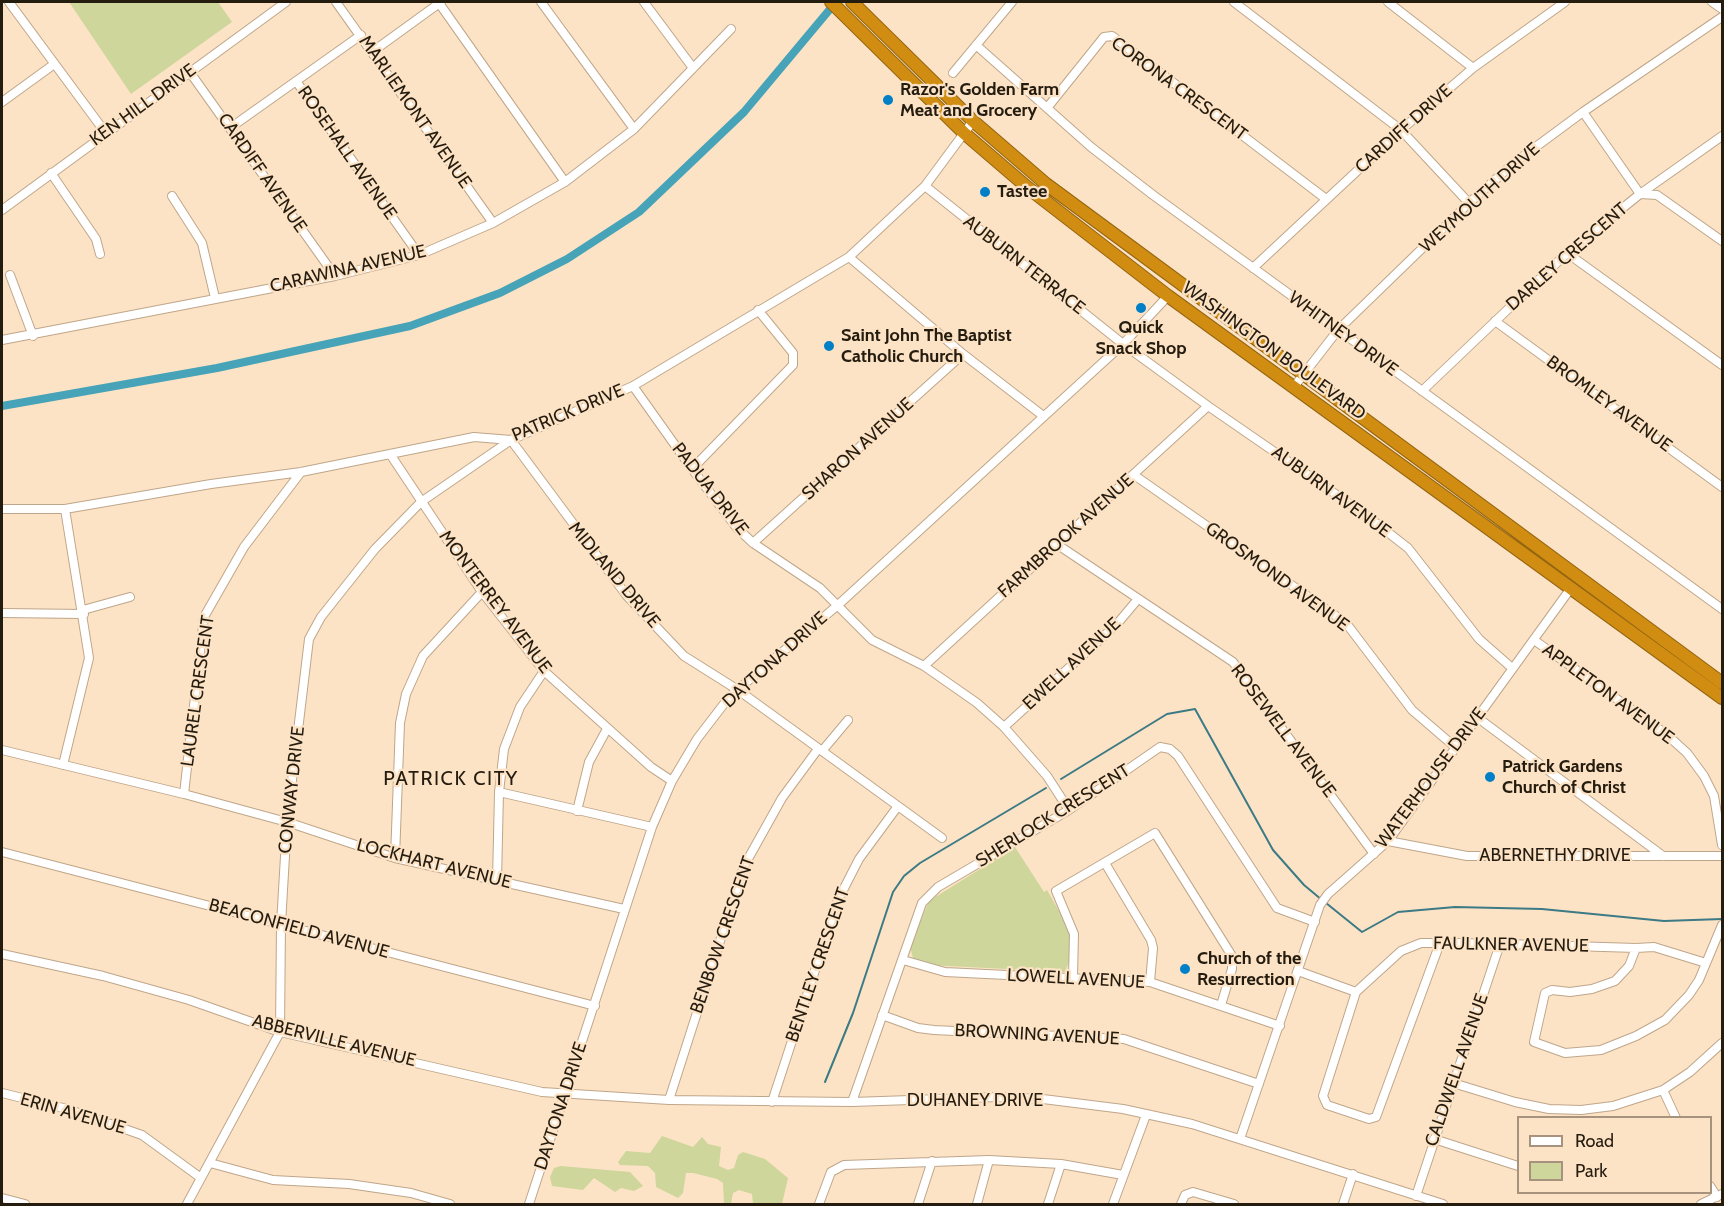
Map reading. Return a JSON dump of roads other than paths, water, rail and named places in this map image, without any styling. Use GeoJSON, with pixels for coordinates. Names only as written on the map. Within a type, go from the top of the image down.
{"type":"FeatureCollection","features":[{"type":"Feature","properties":{"kind":"highway","name":"WASHINGTON BOULEVARD"},"geometry":{"type":"LineString","coordinates":[[831,2],[964,132],[1027,187],[1168,296],[1293,388],[1722,698]]}},
{"type":"Feature","properties":{"kind":"highway","name":"WASHINGTON BOULEVARD"},"geometry":{"type":"LineString","coordinates":[[854,4],[973,121],[1046,184],[1722,683]]}},
{"type":"Feature","properties":{"kind":"street"},"geometry":{"type":"LineString","coordinates":[[9,2],[53,65],[105,132]]}},
{"type":"Feature","properties":{"kind":"street","name":"KEN HILL DRIVE"},"geometry":{"type":"LineString","coordinates":[[2,210],[105,132],[286,2]]}},
{"type":"Feature","properties":{"kind":"street","name":"MARLIEMONT AVENUE"},"geometry":{"type":"LineString","coordinates":[[336,2],[493,224]]}},
{"type":"Feature","properties":{"kind":"street"},"geometry":{"type":"LineString","coordinates":[[372,52],[440,2],[565,182]]}},
{"type":"Feature","properties":{"kind":"street"},"geometry":{"type":"LineString","coordinates":[[541,2],[634,129]]}},
{"type":"Feature","properties":{"kind":"street"},"geometry":{"type":"LineString","coordinates":[[644,2],[693,68]]}},
{"type":"Feature","properties":{"kind":"street"},"geometry":{"type":"LineString","coordinates":[[953,73],[1012,2]]}},
{"type":"Feature","properties":{"kind":"street"},"geometry":{"type":"LineString","coordinates":[[1234,2],[1401,130],[1469,203]]}},
{"type":"Feature","properties":{"kind":"street"},"geometry":{"type":"LineString","coordinates":[[1388,2],[1473,68]]}},
{"type":"Feature","properties":{"kind":"street"},"geometry":{"type":"LineString","coordinates":[[1712,2],[1722,9]]}},
{"type":"Feature","properties":{"kind":"street","name":"CARDIFF DRIVE"},"geometry":{"type":"LineString","coordinates":[[1253,268],[1401,130],[1473,68],[1558,3]]}},
{"type":"Feature","properties":{"kind":"street","name":"WEYMOUTH DRIVE"},"geometry":{"type":"LineString","coordinates":[[1293,388],[1338,330],[1469,203],[1514,163],[1583,111],[1722,17]]}},
{"type":"Feature","properties":{"kind":"street","name":"CARAWINA AVENUE"},"geometry":{"type":"LineString","coordinates":[[2,340],[33,336],[215,298],[335,276],[419,255],[493,224],[565,182],[634,129],[731,29]]}},
{"type":"Feature","properties":{"kind":"street"},"geometry":{"type":"LineString","coordinates":[[230,128],[361,35]]}},
{"type":"Feature","properties":{"kind":"street","name":"CORONA CRESCENT"},"geometry":{"type":"LineString","coordinates":[[1047,108],[1104,37],[1112,36],[1326,199]]}},
{"type":"Feature","properties":{"kind":"street","name":"WHITNEY DRIVE"},"geometry":{"type":"LineString","coordinates":[[976,45],[1047,108],[1153,195],[1722,609]]}},
{"type":"Feature","properties":{"kind":"street"},"geometry":{"type":"LineString","coordinates":[[2,102],[53,65]]}},
{"type":"Feature","properties":{"kind":"street","name":"CARDIFF AVENUE"},"geometry":{"type":"LineString","coordinates":[[189,71],[335,276]]}},
{"type":"Feature","properties":{"kind":"street","name":"ROSEHALL AVENUE"},"geometry":{"type":"LineString","coordinates":[[296,81],[419,255]]}},
{"type":"Feature","properties":{"kind":"street"},"geometry":{"type":"LineString","coordinates":[[1583,111],[1640,194],[1658,195],[1722,241]]}},
{"type":"Feature","properties":{"kind":"street","name":"PATRICK DRIVE"},"geometry":{"type":"LineString","coordinates":[[2,509],[65,509],[211,484],[301,472],[474,437],[511,440],[633,386],[849,257],[925,186],[973,121]]}},
{"type":"Feature","properties":{"kind":"street","name":"DARLEY CRESCENT"},"geometry":{"type":"LineString","coordinates":[[1422,391],[1567,253],[1640,194],[1722,136]]}},
{"type":"Feature","properties":{"kind":"street"},"geometry":{"type":"LineString","coordinates":[[51,173],[96,239],[100,254]]}},
{"type":"Feature","properties":{"kind":"street","name":"AUBURN TERRACE"},"geometry":{"type":"LineString","coordinates":[[925,186],[1124,344]]}},
{"type":"Feature","properties":{"kind":"street"},"geometry":{"type":"LineString","coordinates":[[172,196],[202,243],[215,298]]}},
{"type":"Feature","properties":{"kind":"street"},"geometry":{"type":"LineString","coordinates":[[1567,253],[1722,365]]}},
{"type":"Feature","properties":{"kind":"street"},"geometry":{"type":"LineString","coordinates":[[849,257],[963,354],[1042,415]]}},
{"type":"Feature","properties":{"kind":"street"},"geometry":{"type":"LineString","coordinates":[[10,275],[33,336]]}},
{"type":"Feature","properties":{"kind":"street","name":"DAYTONA DRIVE"},"geometry":{"type":"LineString","coordinates":[[529,1204],[652,827],[672,781],[697,739],[738,690],[838,605],[1042,415],[1124,344],[1168,296]]}},
{"type":"Feature","properties":{"kind":"street"},"geometry":{"type":"LineString","coordinates":[[692,469],[793,364],[793,353],[758,310]]}},
{"type":"Feature","properties":{"kind":"street","name":"BROMLEY AVENUE"},"geometry":{"type":"LineString","coordinates":[[1495,321],[1722,488]]}},
{"type":"Feature","properties":{"kind":"street","name":"AUBURN AVENUE"},"geometry":{"type":"LineString","coordinates":[[1124,344],[1208,406],[1363,513],[1408,548],[1479,639],[1512,668]]}},
{"type":"Feature","properties":{"kind":"street","name":"SHARON AVENUE"},"geometry":{"type":"LineString","coordinates":[[753,543],[963,354]]}},
{"type":"Feature","properties":{"kind":"street","name":"PADUA DRIVE"},"geometry":{"type":"LineString","coordinates":[[633,386],[737,528],[753,543],[802,574],[838,605],[872,640],[924,666],[955,686],[1004,727],[1047,776],[1069,810]]}},
{"type":"Feature","properties":{"kind":"street","name":"FARMBROOK AVENUE"},"geometry":{"type":"LineString","coordinates":[[924,666],[1208,406]]}},
{"type":"Feature","properties":{"kind":"street","name":"CONWAY DRIVE"},"geometry":{"type":"LineString","coordinates":[[187,1204],[280,1032],[281,924],[287,822],[309,639],[321,617],[375,549],[421,502],[511,440]]}},
{"type":"Feature","properties":{"kind":"street","name":"MIDLAND DRIVE"},"geometry":{"type":"LineString","coordinates":[[511,440],[627,596],[684,656],[738,690],[942,838]]}},
{"type":"Feature","properties":{"kind":"street","name":"MONTERREY AVENUE"},"geometry":{"type":"LineString","coordinates":[[390,454],[482,592],[544,671],[651,767],[672,781]]}},
{"type":"Feature","properties":{"kind":"street","name":"LAUREL CRESCENT"},"geometry":{"type":"LineString","coordinates":[[184,794],[204,617],[244,547],[301,472]]}},
{"type":"Feature","properties":{"kind":"street","name":"GROSMOND AVENUE"},"geometry":{"type":"LineString","coordinates":[[1134,475],[1346,622],[1412,710],[1455,747]]}},
{"type":"Feature","properties":{"kind":"street"},"geometry":{"type":"LineString","coordinates":[[63,765],[89,658],[84,612],[65,509]]}},
{"type":"Feature","properties":{"kind":"street","name":"ROSEWELL AVENUE"},"geometry":{"type":"LineString","coordinates":[[1058,545],[1233,662],[1374,854]]}},
{"type":"Feature","properties":{"kind":"street","name":"WATERHOUSE DRIVE"},"geometry":{"type":"LineString","coordinates":[[1240,1139],[1320,905],[1328,894],[1388,841],[1571,588]]}},
{"type":"Feature","properties":{"kind":"street"},"geometry":{"type":"LineString","coordinates":[[395,858],[400,723],[406,694],[423,656],[482,592]]}},
{"type":"Feature","properties":{"kind":"street"},"geometry":{"type":"LineString","coordinates":[[2,613],[84,612],[130,597]]}},
{"type":"Feature","properties":{"kind":"street","name":"EWELL AVENUE"},"geometry":{"type":"LineString","coordinates":[[1004,727],[1117,624],[1138,599]]}},
{"type":"Feature","properties":{"kind":"street","name":"APPLETON AVENUE"},"geometry":{"type":"LineString","coordinates":[[1534,640],[1666,734],[1687,753],[1704,776],[1714,796],[1722,845]]}},
{"type":"Feature","properties":{"kind":"street"},"geometry":{"type":"LineString","coordinates":[[497,881],[499,792],[504,749],[520,707],[544,671]]}},
{"type":"Feature","properties":{"kind":"street"},"geometry":{"type":"LineString","coordinates":[[1478,718],[1663,856]]}},
{"type":"Feature","properties":{"kind":"street","name":"BENBOW CRESCENT"},"geometry":{"type":"LineString","coordinates":[[669,1100],[744,866],[782,798],[820,750],[848,720]]}},
{"type":"Feature","properties":{"kind":"street"},"geometry":{"type":"LineString","coordinates":[[577,811],[589,762],[607,729]]}},
{"type":"Feature","properties":{"kind":"street","name":"SHERLOCK CRESCENT"},"geometry":{"type":"LineString","coordinates":[[852,1102],[922,903],[930,894],[1069,810],[1160,747],[1170,749],[1178,756],[1277,908],[1315,922]]}},
{"type":"Feature","properties":{"kind":"street","name":"LOCKHART AVENUE"},"geometry":{"type":"LineString","coordinates":[[2,750],[184,794],[287,822],[395,858],[624,909]]}},
{"type":"Feature","properties":{"kind":"street"},"geometry":{"type":"LineString","coordinates":[[499,792],[652,827]]}},
{"type":"Feature","properties":{"kind":"street","name":"BENTLEY CRESCENT"},"geometry":{"type":"LineString","coordinates":[[772,1102],[842,893],[859,859],[898,806]]}},
{"type":"Feature","properties":{"kind":"street"},"geometry":{"type":"LineString","coordinates":[[1073,976],[1074,934],[1056,891],[1153,834],[1157,835],[1232,956],[1232,969],[1221,1005]]}},
{"type":"Feature","properties":{"kind":"street","name":"ABERNETHY DRIVE"},"geometry":{"type":"LineString","coordinates":[[1388,841],[1467,856],[1722,857]]}},
{"type":"Feature","properties":{"kind":"street","name":"BEACONFIELD AVENUE"},"geometry":{"type":"LineString","coordinates":[[2,852],[595,1006]]}},
{"type":"Feature","properties":{"kind":"street"},"geometry":{"type":"LineString","coordinates":[[1105,862],[1151,940],[1153,948],[1150,982]]}},
{"type":"Feature","properties":{"kind":"street"},"geometry":{"type":"LineString","coordinates":[[1636,948],[1629,966],[1615,981],[1592,989],[1570,992],[1548,991],[1533,1038],[1536,1045],[1565,1053],[1601,1050],[1636,1036],[1665,1020],[1689,995],[1722,925]]}},
{"type":"Feature","properties":{"kind":"street","name":"FAULKNER AVENUE"},"geometry":{"type":"LineString","coordinates":[[1356,992],[1401,951],[1421,943],[1636,948],[1654,946],[1706,963]]}},
{"type":"Feature","properties":{"kind":"street"},"geometry":{"type":"LineString","coordinates":[[1298,971],[1356,992],[1323,1099],[1330,1106],[1371,1120],[1377,1114],[1440,943]]}},
{"type":"Feature","properties":{"kind":"street","name":"CALDWELL AVENUE"},"geometry":{"type":"LineString","coordinates":[[1416,1196],[1500,944]]}},
{"type":"Feature","properties":{"kind":"street","name":"ABBERVILLE AVENUE"},"geometry":{"type":"LineString","coordinates":[[2,954],[104,976],[189,1000],[280,1032],[542,1092],[564,1094]]}},
{"type":"Feature","properties":{"kind":"street","name":"LOWELL AVENUE"},"geometry":{"type":"LineString","coordinates":[[903,960],[945,972],[1073,976],[1150,982],[1280,1026]]}},
{"type":"Feature","properties":{"kind":"street","name":"BROWNING AVENUE"},"geometry":{"type":"LineString","coordinates":[[882,1015],[918,1028],[934,1030],[1124,1039],[1259,1084]]}},
{"type":"Feature","properties":{"kind":"street"},"geometry":{"type":"LineString","coordinates":[[1453,1083],[1515,1102],[1550,1109],[1581,1110],[1613,1106],[1663,1090],[1690,1072],[1722,1043]]}},
{"type":"Feature","properties":{"kind":"street"},"geometry":{"type":"LineString","coordinates":[[1663,1090],[1675,1116]]}},
{"type":"Feature","properties":{"kind":"street","name":"ERIN AVENUE"},"geometry":{"type":"LineString","coordinates":[[2,1093],[67,1109],[142,1135],[201,1178]]}},
{"type":"Feature","properties":{"kind":"street","name":"DUHANEY DRIVE"},"geometry":{"type":"LineString","coordinates":[[564,1094],[669,1100],[772,1102],[998,1097],[1043,1099],[1192,1124],[1443,1204]]}},
{"type":"Feature","properties":{"kind":"street"},"geometry":{"type":"LineString","coordinates":[[1113,1204],[1146,1115]]}},
{"type":"Feature","properties":{"kind":"street"},"geometry":{"type":"LineString","coordinates":[[1434,1139],[1517,1166]]}},
{"type":"Feature","properties":{"kind":"street"},"geometry":{"type":"LineString","coordinates":[[819,1204],[831,1172],[837,1167],[989,1160],[1061,1164],[1123,1174]]}},
{"type":"Feature","properties":{"kind":"street"},"geometry":{"type":"LineString","coordinates":[[977,1204],[989,1160]]}},
{"type":"Feature","properties":{"kind":"street"},"geometry":{"type":"LineString","coordinates":[[918,1204],[932,1161]]}},
{"type":"Feature","properties":{"kind":"street"},"geometry":{"type":"LineString","coordinates":[[210,1163],[273,1180],[349,1184],[411,1193],[450,1204]]}},
{"type":"Feature","properties":{"kind":"street"},"geometry":{"type":"LineString","coordinates":[[1048,1204],[1061,1164]]}},
{"type":"Feature","properties":{"kind":"street"},"geometry":{"type":"LineString","coordinates":[[1343,1204],[1353,1174]]}},
{"type":"Feature","properties":{"kind":"street"},"geometry":{"type":"LineString","coordinates":[[1181,1204],[1185,1195],[1193,1192],[1234,1204]]}},
{"type":"Feature","properties":{"kind":"street"},"geometry":{"type":"LineString","coordinates":[[1701,1204],[1720,1195]]}},
{"type":"Feature","properties":{"kind":"street"},"geometry":{"type":"LineString","coordinates":[[2,1198],[25,1204]]}},
{"type":"Feature","properties":{"kind":"waterway"},"geometry":{"type":"LineString","coordinates":[[2,406],[217,368],[410,326],[500,293],[567,259],[639,212],[744,112],[836,2]]}},
{"type":"Feature","properties":{"kind":"waterway"},"geometry":{"type":"LineString","coordinates":[[1061,779],[1167,714],[1195,709],[1273,850],[1304,885],[1322,900]]}},
{"type":"Feature","properties":{"kind":"waterway"},"geometry":{"type":"LineString","coordinates":[[825,1082],[853,1013],[893,892],[904,876],[920,863],[1046,788]]}},
{"type":"Feature","properties":{"kind":"waterway"},"geometry":{"type":"LineString","coordinates":[[1326,903],[1362,932],[1398,912],[1455,907],[1542,909],[1664,921],[1722,919]]}},
{"type":"Feature","properties":{"kind":"place","name":"Razor's Golden Farm Meat and Grocery"},"geometry":{"type":"Point","coordinates":[888,100]}},
{"type":"Feature","properties":{"kind":"place","name":"Tastee"},"geometry":{"type":"Point","coordinates":[985,192]}},
{"type":"Feature","properties":{"kind":"place","name":"Quick Snack Shop"},"geometry":{"type":"Point","coordinates":[1141,308]}},
{"type":"Feature","properties":{"kind":"place","name":"Saint John The Baptist Catholic Church"},"geometry":{"type":"Point","coordinates":[829,346]}},
{"type":"Feature","properties":{"kind":"place","name":"Patrick Gardens Church of Christ"},"geometry":{"type":"Point","coordinates":[1490,777]}},
{"type":"Feature","properties":{"kind":"place","name":"Church of the Resurrection"},"geometry":{"type":"Point","coordinates":[1185,969]}},
{"type":"Feature","properties":{"kind":"district","name":"PATRICK CITY"},"geometry":{"type":"Point","coordinates":[451,779]}}]}
